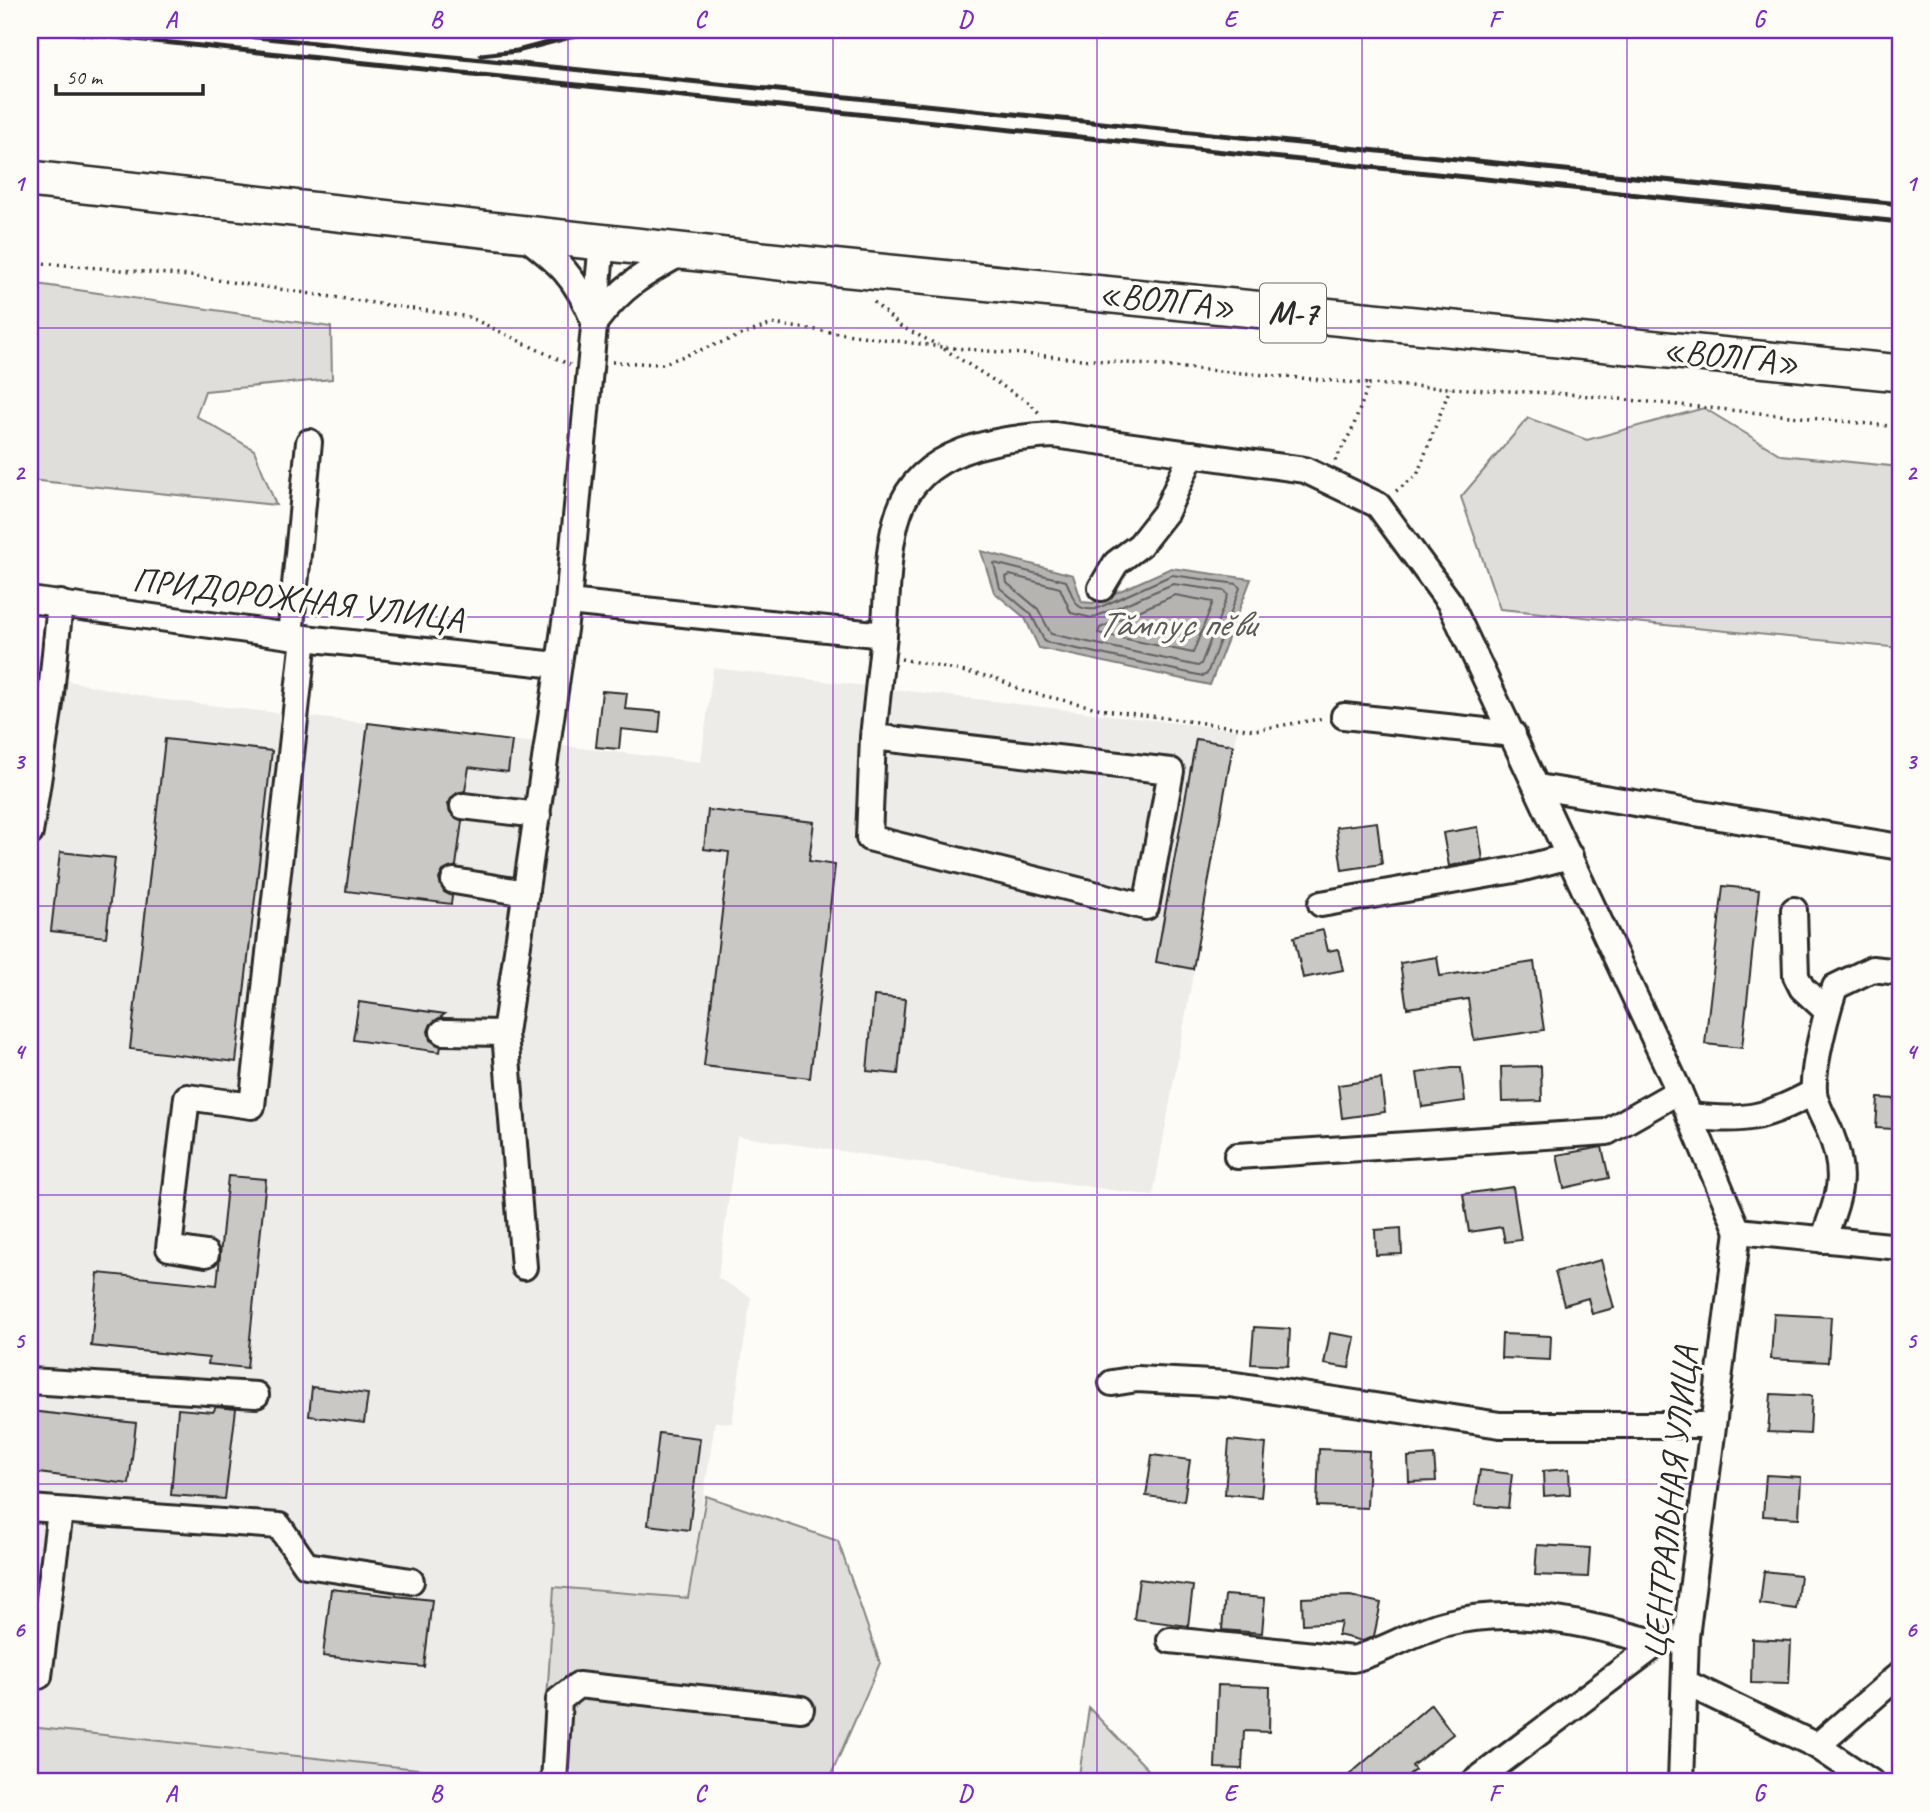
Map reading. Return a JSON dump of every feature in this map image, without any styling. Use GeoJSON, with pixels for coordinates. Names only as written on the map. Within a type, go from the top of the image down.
{"type":"FeatureCollection","features":[{"type":"Feature","properties":{"kind":"highway","name":"«ВОЛГА»"},"geometry":{"type":"LineString","coordinates":[[30,179],[685,251],[1900,373]]}},
{"type":"Feature","properties":{"kind":"street"},"geometry":{"type":"LineString","coordinates":[[522,234],[554,258],[580,287],[595,323]]}},
{"type":"Feature","properties":{"kind":"street"},"geometry":{"type":"LineString","coordinates":[[524,1268],[505,1033],[568,602],[602,242]]}},
{"type":"Feature","properties":{"kind":"street"},"geometry":{"type":"LineString","coordinates":[[595,323],[615,295],[643,274],[685,251]]}},
{"type":"Feature","properties":{"kind":"street"},"geometry":{"type":"LineString","coordinates":[[873,737],[1171,771],[1146,907],[869,838],[873,737],[892,541],[900,509],[921,478],[948,458],[977,445],[1014,437],[1054,435],[1305,470],[1378,505],[1450,603],[1679,1091],[1738,1231],[1900,1247]]}},
{"type":"Feature","properties":{"kind":"street"},"geometry":{"type":"LineString","coordinates":[[206,1254],[169,1248],[187,1097],[252,1106],[297,637],[309,442]]}},
{"type":"Feature","properties":{"kind":"street"},"geometry":{"type":"LineString","coordinates":[[1101,588],[1116,563],[1140,545],[1166,512],[1192,454]]}},
{"type":"Feature","properties":{"kind":"street","name":"ПРИДОРОЖНАЯ УЛИЦА"},"geometry":{"type":"LineString","coordinates":[[30,600],[297,637],[557,665]]}},
{"type":"Feature","properties":{"kind":"street"},"geometry":{"type":"LineString","coordinates":[[568,602],[883,645]]}},
{"type":"Feature","properties":{"kind":"street"},"geometry":{"type":"LineString","coordinates":[[30,833],[50,704],[60,603]]}},
{"type":"Feature","properties":{"kind":"street"},"geometry":{"type":"LineString","coordinates":[[1343,716],[1513,734]]}},
{"type":"Feature","properties":{"kind":"street"},"geometry":{"type":"LineString","coordinates":[[1538,788],[1900,847]]}},
{"type":"Feature","properties":{"kind":"street"},"geometry":{"type":"LineString","coordinates":[[463,806],[538,815]]}},
{"type":"Feature","properties":{"kind":"street"},"geometry":{"type":"LineString","coordinates":[[1321,904],[1520,869],[1570,856]]}},
{"type":"Feature","properties":{"kind":"street"},"geometry":{"type":"LineString","coordinates":[[454,881],[526,893]]}},
{"type":"Feature","properties":{"kind":"street"},"geometry":{"type":"LineString","coordinates":[[1794,910],[1796,976],[1802,988],[1827,1011]]}},
{"type":"Feature","properties":{"kind":"street"},"geometry":{"type":"LineString","coordinates":[[1823,1240],[1842,1172],[1840,1157],[1814,1092],[1827,1011],[1835,987],[1849,978],[1872,969],[1900,972]]}},
{"type":"Feature","properties":{"kind":"street"},"geometry":{"type":"LineString","coordinates":[[443,1032],[505,1033]]}},
{"type":"Feature","properties":{"kind":"street"},"geometry":{"type":"LineString","coordinates":[[1237,1156],[1607,1132],[1679,1091]]}},
{"type":"Feature","properties":{"kind":"street"},"geometry":{"type":"LineString","coordinates":[[1689,1116],[1733,1120],[1768,1116],[1814,1092]]}},
{"type":"Feature","properties":{"kind":"street","name":"ЦЕНТРАЛЬНАЯ УЛИЦА"},"geometry":{"type":"LineString","coordinates":[[1681,1782],[1686,1637],[1738,1231]]}},
{"type":"Feature","properties":{"kind":"street"},"geometry":{"type":"LineString","coordinates":[[1112,1383],[1137,1379],[1229,1384],[1500,1425],[1712,1425]]}},
{"type":"Feature","properties":{"kind":"street"},"geometry":{"type":"LineString","coordinates":[[30,1381],[256,1395]]}},
{"type":"Feature","properties":{"kind":"street"},"geometry":{"type":"LineString","coordinates":[[30,1508],[279,1526],[306,1565],[411,1581]]}},
{"type":"Feature","properties":{"kind":"street"},"geometry":{"type":"LineString","coordinates":[[39,1676],[60,1512]]}},
{"type":"Feature","properties":{"kind":"street"},"geometry":{"type":"LineString","coordinates":[[1170,1640],[1353,1659],[1380,1653],[1429,1628],[1503,1615],[1574,1621],[1658,1643]]}},
{"type":"Feature","properties":{"kind":"street"},"geometry":{"type":"LineString","coordinates":[[1474,1782],[1658,1643],[1686,1637]]}},
{"type":"Feature","properties":{"kind":"street"},"geometry":{"type":"LineString","coordinates":[[1817,1746],[1900,1674]]}},
{"type":"Feature","properties":{"kind":"street"},"geometry":{"type":"LineString","coordinates":[[1686,1683],[1817,1746],[1871,1782]]}},
{"type":"Feature","properties":{"kind":"street"},"geometry":{"type":"LineString","coordinates":[[554,1782],[559,1700],[578,1685],[801,1709]]}},
{"type":"Feature","properties":{"kind":"path"},"geometry":{"type":"LineString","coordinates":[[30,262],[190,276],[469,317],[591,368],[662,364],[772,324],[942,347],[1369,384],[1570,394],[1900,427]]}},
{"type":"Feature","properties":{"kind":"path"},"geometry":{"type":"LineString","coordinates":[[874,302],[900,326],[942,347],[1031,404],[1048,422],[1054,435]]}},
{"type":"Feature","properties":{"kind":"path"},"geometry":{"type":"LineString","coordinates":[[1325,479],[1352,430],[1369,384]]}},
{"type":"Feature","properties":{"kind":"path"},"geometry":{"type":"LineString","coordinates":[[1378,505],[1417,475],[1450,388]]}},
{"type":"Feature","properties":{"kind":"path"},"geometry":{"type":"LineString","coordinates":[[883,645],[996,678],[1023,691],[1107,710],[1255,730],[1343,716]]}},
{"type":"Feature","properties":{"kind":"shaded area"},"geometry":{"type":"Polygon","coordinates":[[[30,283],[331,327],[332,379],[205,391],[196,416],[254,450],[276,505],[30,480],[30,283]]]}},
{"type":"Feature","properties":{"kind":"shaded area"},"geometry":{"type":"Polygon","coordinates":[[[1704,408],[1781,455],[1900,467],[1900,648],[1500,609],[1461,497],[1528,418],[1587,440],[1704,408]]]}},
{"type":"Feature","properties":{"kind":"shaded area"},"geometry":{"type":"Polygon","coordinates":[[[713,668],[1237,730],[1153,1196],[737,1136],[718,1278],[751,1297],[732,1423],[715,1422],[688,1598],[542,1782],[30,1727],[30,673],[157,699],[701,762],[713,668]]]}},
{"type":"Feature","properties":{"kind":"shaded area"},"geometry":{"type":"Polygon","coordinates":[[[706,1496],[838,1541],[880,1663],[828,1782],[542,1782],[554,1587],[688,1598],[706,1496]]]}},
{"type":"Feature","properties":{"kind":"shaded area"},"geometry":{"type":"Polygon","coordinates":[[[1089,1708],[1160,1782],[1078,1782],[1089,1708]]]}},
{"type":"Feature","properties":{"kind":"shaded area"},"geometry":{"type":"Polygon","coordinates":[[[30,1727],[538,1782],[30,1782],[30,1727]]]}},
{"type":"Feature","properties":{"kind":"water","name":"Тӑмпуҫ пӗви"},"geometry":{"type":"Polygon","coordinates":[[[981,551],[1073,575],[1082,602],[1093,603],[1171,568],[1251,579],[1210,685],[1039,648],[1025,618],[994,592],[981,551]]]}},
{"type":"Feature","properties":{"kind":"building"},"geometry":{"type":"Polygon","coordinates":[[[602,691],[627,693],[625,709],[661,712],[659,733],[621,729],[619,749],[596,747],[602,691]]]}},
{"type":"Feature","properties":{"kind":"building"},"geometry":{"type":"Polygon","coordinates":[[[368,723],[512,741],[508,772],[469,767],[465,791],[457,793],[448,804],[450,812],[462,821],[456,866],[443,871],[439,879],[444,892],[452,896],[451,904],[346,891],[368,723]]]}},
{"type":"Feature","properties":{"kind":"building"},"geometry":{"type":"Polygon","coordinates":[[[165,739],[272,751],[236,1062],[130,1049],[165,739]]]}},
{"type":"Feature","properties":{"kind":"building"},"geometry":{"type":"Polygon","coordinates":[[[1196,739],[1233,745],[1193,969],[1156,962],[1196,739]]]}},
{"type":"Feature","properties":{"kind":"building"},"geometry":{"type":"Polygon","coordinates":[[[708,810],[814,822],[809,861],[835,865],[810,1078],[704,1066],[729,852],[704,849],[708,810]]]}},
{"type":"Feature","properties":{"kind":"building"},"geometry":{"type":"Polygon","coordinates":[[[1377,822],[1382,864],[1342,870],[1336,827],[1377,822]]]}},
{"type":"Feature","properties":{"kind":"building"},"geometry":{"type":"Polygon","coordinates":[[[1478,827],[1483,860],[1449,866],[1443,833],[1478,827]]]}},
{"type":"Feature","properties":{"kind":"building"},"geometry":{"type":"Polygon","coordinates":[[[60,852],[115,858],[106,937],[51,931],[60,852]]]}},
{"type":"Feature","properties":{"kind":"building"},"geometry":{"type":"Polygon","coordinates":[[[1723,886],[1759,890],[1742,1048],[1705,1044],[1723,886]]]}},
{"type":"Feature","properties":{"kind":"building"},"geometry":{"type":"Polygon","coordinates":[[[1323,930],[1328,951],[1338,949],[1343,970],[1303,978],[1294,937],[1323,930]]]}},
{"type":"Feature","properties":{"kind":"building"},"geometry":{"type":"Polygon","coordinates":[[[1437,957],[1440,976],[1534,962],[1544,1030],[1474,1040],[1468,999],[1407,1008],[1400,963],[1437,957]]]}},
{"type":"Feature","properties":{"kind":"building"},"geometry":{"type":"Polygon","coordinates":[[[874,996],[905,999],[898,1074],[867,1071],[874,996]]]}},
{"type":"Feature","properties":{"kind":"building"},"geometry":{"type":"Polygon","coordinates":[[[359,1002],[445,1014],[431,1024],[428,1031],[430,1040],[441,1046],[440,1052],[353,1040],[359,1002]]]}},
{"type":"Feature","properties":{"kind":"building"},"geometry":{"type":"Polygon","coordinates":[[[1541,1066],[1542,1101],[1502,1102],[1501,1067],[1541,1066]]]}},
{"type":"Feature","properties":{"kind":"building"},"geometry":{"type":"Polygon","coordinates":[[[1461,1068],[1465,1101],[1422,1107],[1417,1073],[1461,1068]]]}},
{"type":"Feature","properties":{"kind":"building"},"geometry":{"type":"Polygon","coordinates":[[[1381,1079],[1385,1112],[1342,1118],[1338,1085],[1381,1079]]]}},
{"type":"Feature","properties":{"kind":"building"},"geometry":{"type":"Polygon","coordinates":[[[1878,1098],[1896,1099],[1894,1129],[1876,1128],[1878,1098]]]}},
{"type":"Feature","properties":{"kind":"building"},"geometry":{"type":"Polygon","coordinates":[[[1602,1147],[1609,1178],[1564,1188],[1557,1155],[1602,1147]]]}},
{"type":"Feature","properties":{"kind":"building"},"geometry":{"type":"Polygon","coordinates":[[[228,1176],[266,1179],[247,1368],[208,1364],[209,1358],[91,1346],[98,1273],[217,1285],[228,1176]]]}},
{"type":"Feature","properties":{"kind":"building"},"geometry":{"type":"Polygon","coordinates":[[[1513,1187],[1521,1240],[1505,1242],[1502,1227],[1469,1232],[1463,1194],[1513,1187]]]}},
{"type":"Feature","properties":{"kind":"building"},"geometry":{"type":"Polygon","coordinates":[[[1401,1228],[1402,1254],[1376,1255],[1375,1230],[1401,1228]]]}},
{"type":"Feature","properties":{"kind":"building"},"geometry":{"type":"Polygon","coordinates":[[[1601,1260],[1614,1308],[1592,1314],[1588,1298],[1564,1305],[1555,1272],[1601,1260]]]}},
{"type":"Feature","properties":{"kind":"building"},"geometry":{"type":"Polygon","coordinates":[[[1774,1314],[1831,1317],[1828,1362],[1771,1359],[1774,1314]]]}},
{"type":"Feature","properties":{"kind":"building"},"geometry":{"type":"Polygon","coordinates":[[[1254,1327],[1290,1329],[1288,1366],[1251,1364],[1254,1327]]]}},
{"type":"Feature","properties":{"kind":"building"},"geometry":{"type":"Polygon","coordinates":[[[1330,1333],[1355,1337],[1349,1368],[1324,1364],[1330,1333]]]}},
{"type":"Feature","properties":{"kind":"building"},"geometry":{"type":"Polygon","coordinates":[[[1502,1334],[1551,1336],[1550,1360],[1501,1358],[1502,1334]]]}},
{"type":"Feature","properties":{"kind":"building"},"geometry":{"type":"Polygon","coordinates":[[[312,1387],[368,1394],[364,1423],[309,1416],[312,1387]]]}},
{"type":"Feature","properties":{"kind":"building"},"geometry":{"type":"Polygon","coordinates":[[[1771,1394],[1812,1396],[1810,1434],[1768,1432],[1771,1394]]]}},
{"type":"Feature","properties":{"kind":"building"},"geometry":{"type":"Polygon","coordinates":[[[216,1407],[236,1409],[225,1499],[171,1495],[178,1409],[213,1412],[216,1407]]]}},
{"type":"Feature","properties":{"kind":"building"},"geometry":{"type":"Polygon","coordinates":[[[30,1411],[136,1423],[129,1484],[30,1472],[30,1411]]]}},
{"type":"Feature","properties":{"kind":"building"},"geometry":{"type":"Polygon","coordinates":[[[659,1433],[700,1438],[689,1530],[648,1525],[659,1433]]]}},
{"type":"Feature","properties":{"kind":"building"},"geometry":{"type":"Polygon","coordinates":[[[1229,1440],[1266,1444],[1261,1497],[1225,1494],[1229,1440]]]}},
{"type":"Feature","properties":{"kind":"building"},"geometry":{"type":"Polygon","coordinates":[[[1319,1449],[1369,1451],[1367,1508],[1317,1506],[1319,1449]]]}},
{"type":"Feature","properties":{"kind":"building"},"geometry":{"type":"Polygon","coordinates":[[[1152,1455],[1190,1460],[1184,1501],[1146,1496],[1152,1455]]]}},
{"type":"Feature","properties":{"kind":"building"},"geometry":{"type":"Polygon","coordinates":[[[1434,1455],[1436,1481],[1409,1482],[1408,1457],[1434,1455]]]}},
{"type":"Feature","properties":{"kind":"building"},"geometry":{"type":"Polygon","coordinates":[[[1569,1469],[1570,1494],[1544,1496],[1543,1471],[1569,1469]]]}},
{"type":"Feature","properties":{"kind":"building"},"geometry":{"type":"Polygon","coordinates":[[[1480,1470],[1512,1474],[1508,1508],[1475,1505],[1480,1470]]]}},
{"type":"Feature","properties":{"kind":"building"},"geometry":{"type":"Polygon","coordinates":[[[1766,1475],[1801,1477],[1799,1518],[1763,1516],[1766,1475]]]}},
{"type":"Feature","properties":{"kind":"building"},"geometry":{"type":"Polygon","coordinates":[[[1537,1545],[1590,1548],[1588,1577],[1535,1575],[1537,1545]]]}},
{"type":"Feature","properties":{"kind":"building"},"geometry":{"type":"Polygon","coordinates":[[[1764,1571],[1800,1575],[1796,1609],[1760,1604],[1764,1571]]]}},
{"type":"Feature","properties":{"kind":"building"},"geometry":{"type":"Polygon","coordinates":[[[1139,1579],[1193,1586],[1188,1626],[1134,1619],[1139,1579]]]}},
{"type":"Feature","properties":{"kind":"building"},"geometry":{"type":"Polygon","coordinates":[[[331,1589],[432,1600],[424,1667],[323,1656],[331,1589]]]}},
{"type":"Feature","properties":{"kind":"building"},"geometry":{"type":"Polygon","coordinates":[[[1225,1595],[1265,1598],[1262,1633],[1222,1630],[1225,1595]]]}},
{"type":"Feature","properties":{"kind":"building"},"geometry":{"type":"Polygon","coordinates":[[[1350,1596],[1381,1603],[1374,1636],[1363,1641],[1338,1635],[1341,1622],[1303,1624],[1302,1598],[1350,1596]]]}},
{"type":"Feature","properties":{"kind":"building"},"geometry":{"type":"Polygon","coordinates":[[[1752,1639],[1791,1641],[1789,1684],[1751,1683],[1752,1639]]]}},
{"type":"Feature","properties":{"kind":"building"},"geometry":{"type":"Polygon","coordinates":[[[1218,1685],[1270,1687],[1269,1732],[1244,1731],[1242,1769],[1215,1768],[1218,1685]]]}},
{"type":"Feature","properties":{"kind":"building"},"geometry":{"type":"Polygon","coordinates":[[[1431,1704],[1453,1734],[1412,1766],[1415,1770],[1399,1782],[1341,1782],[1431,1704]]]}},
{"type":"Feature","properties":{"kind":"railway"},"geometry":{"type":"LineString","coordinates":[[47,30],[1900,222]]}},
{"type":"Feature","properties":{"kind":"railway"},"geometry":{"type":"LineString","coordinates":[[187,30],[1900,204]]}},
{"type":"Feature","properties":{"kind":"railway"},"geometry":{"type":"LineString","coordinates":[[481,55],[517,51],[597,30]]}}]}
